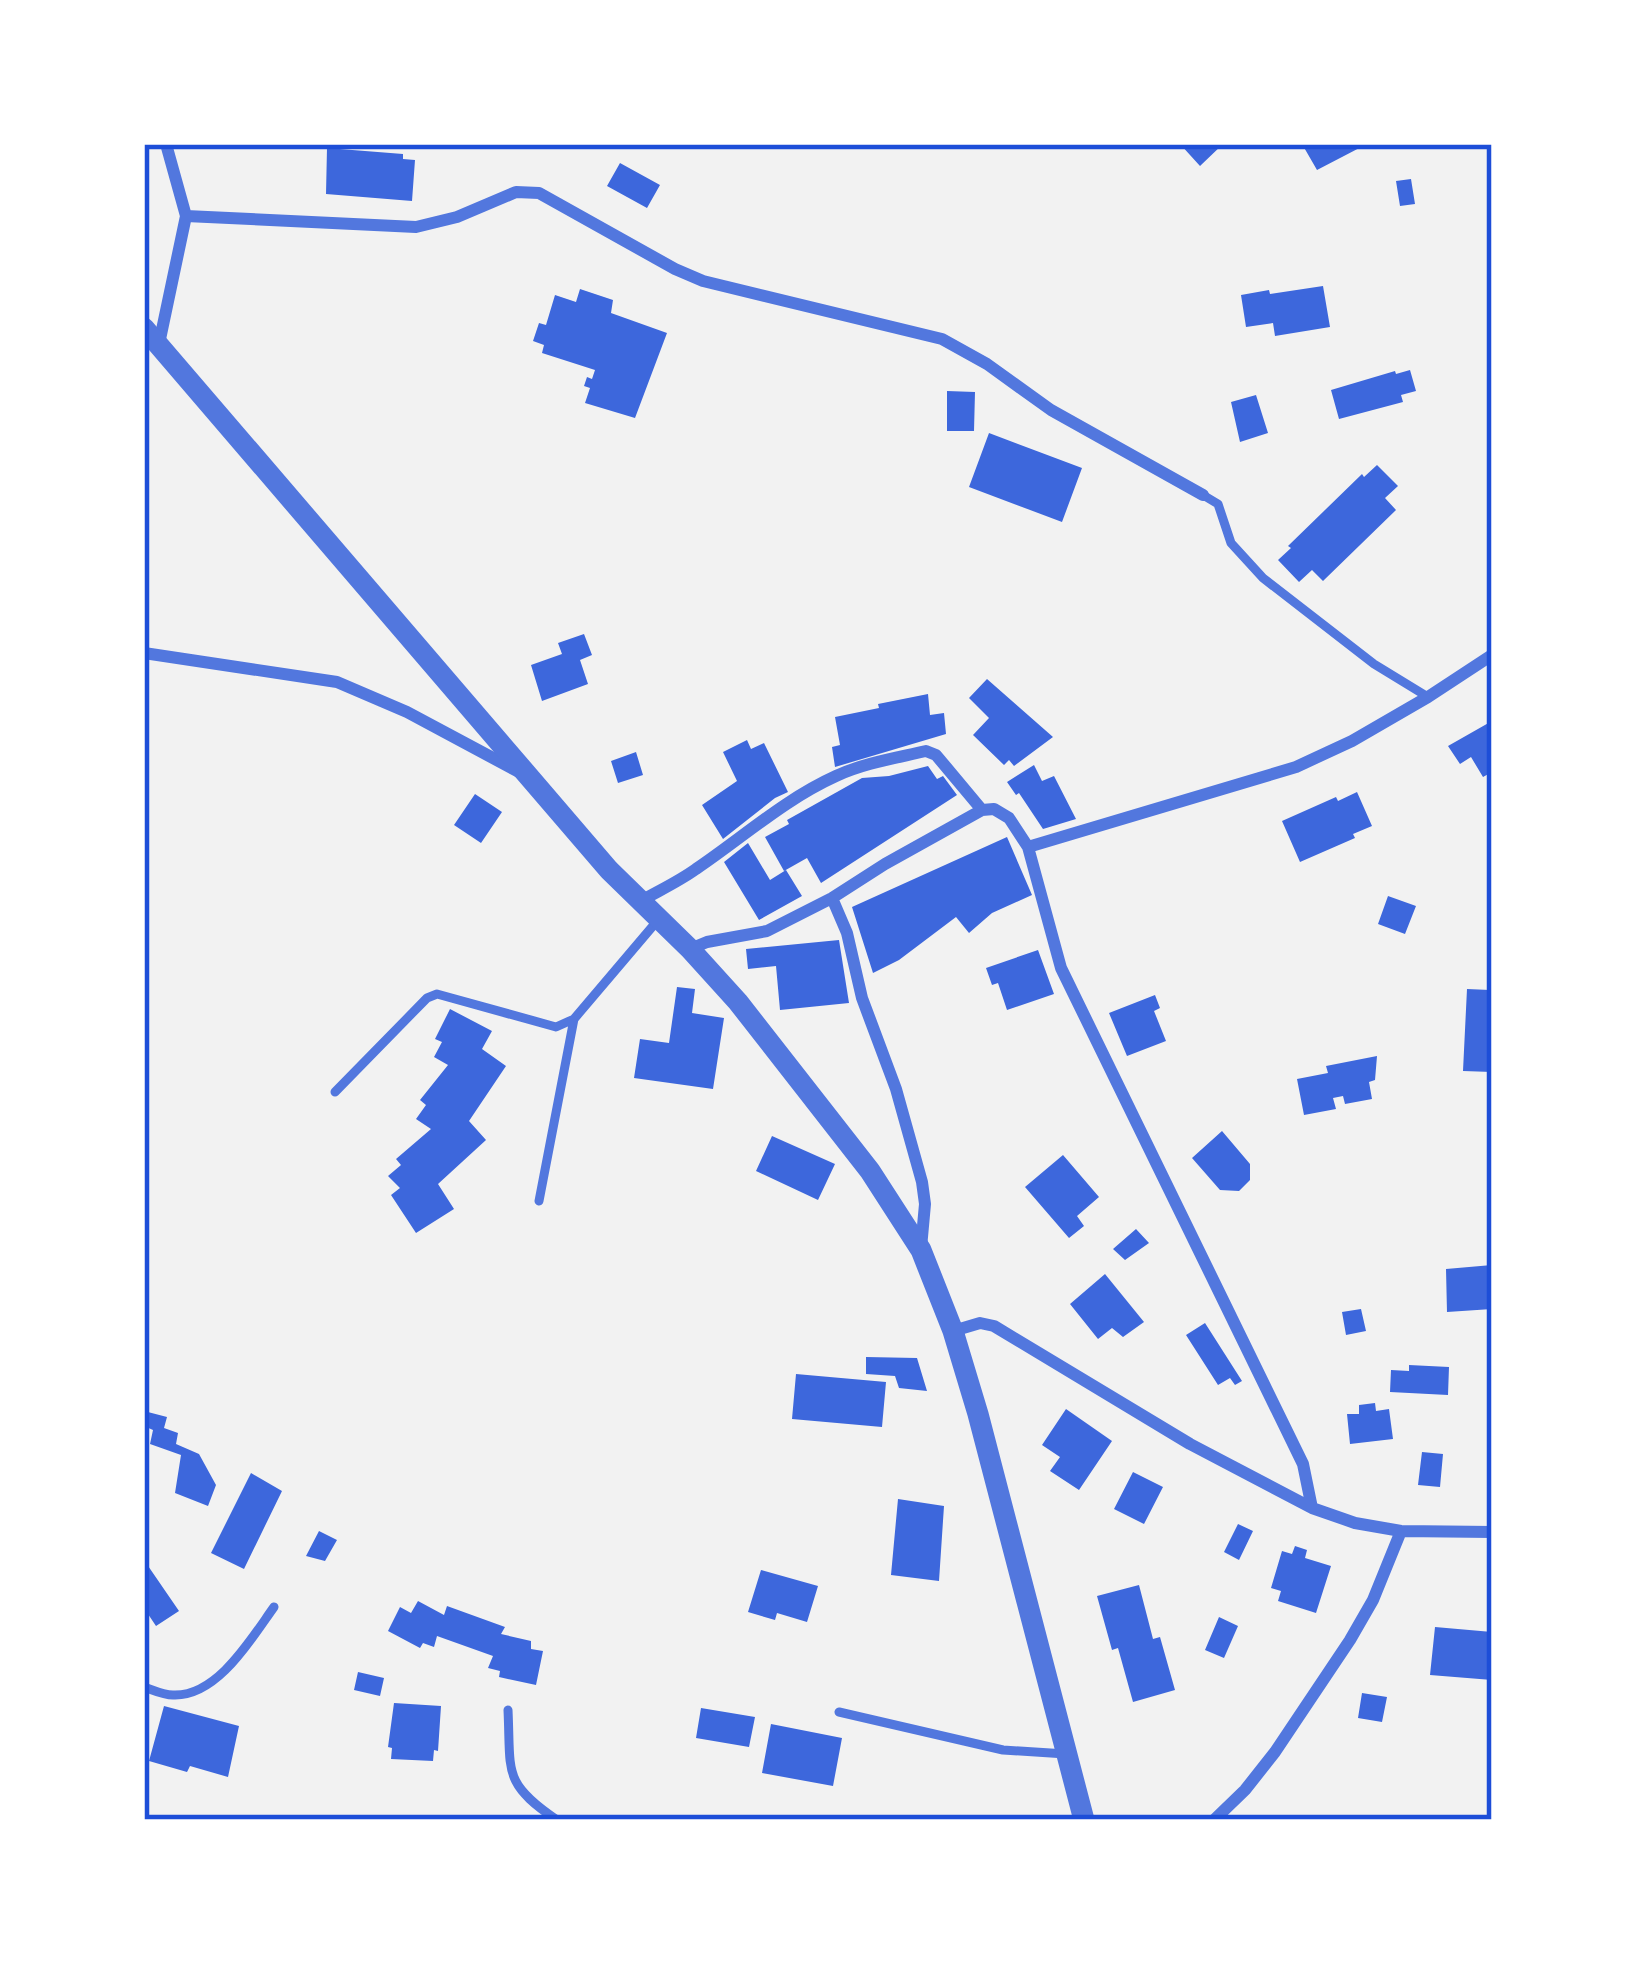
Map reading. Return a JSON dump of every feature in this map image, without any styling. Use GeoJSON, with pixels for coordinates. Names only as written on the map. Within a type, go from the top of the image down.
{"type":"FeatureCollection","features":[{"type":"Feature","properties":{"kind":"street"},"geometry":{"type":"LineString","coordinates":[[166,144],[186,216],[151,336],[639,902],[738,1002],[870,1171],[921,1250],[953,1331],[978,1414],[1084,1820]]}},
{"type":"Feature","properties":{"kind":"street"},"geometry":{"type":"LineString","coordinates":[[186,216],[416,227],[458,217],[517,192],[538,194],[703,281],[942,339],[987,364],[1051,410],[1203,495]]}},
{"type":"Feature","properties":{"kind":"street"},"geometry":{"type":"LineString","coordinates":[[144,653],[337,682],[407,712],[531,778]]}},
{"type":"Feature","properties":{"kind":"street"},"geometry":{"type":"LineString","coordinates":[[1028,847],[1296,767],[1352,741],[1492,656]]}},
{"type":"Feature","properties":{"kind":"street"},"geometry":{"type":"LineString","coordinates":[[639,902],[693,872],[808,791],[857,767],[926,751],[936,754],[982,810]]}},
{"type":"Feature","properties":{"kind":"street"},"geometry":{"type":"LineString","coordinates":[[689,949],[767,931],[982,810],[994,809],[1009,818],[1028,847],[1061,968],[1304,1464],[1312,1508]]}},
{"type":"Feature","properties":{"kind":"street"},"geometry":{"type":"LineString","coordinates":[[832,898],[847,933],[862,998],[896,1089],[922,1182],[921,1250]]}},
{"type":"Feature","properties":{"kind":"street"},"geometry":{"type":"LineString","coordinates":[[953,1331],[980,1323],[994,1326],[1190,1444],[1312,1508],[1355,1523],[1400,1531],[1492,1532]]}},
{"type":"Feature","properties":{"kind":"street"},"geometry":{"type":"LineString","coordinates":[[1214,1820],[1265,1765],[1340,1654],[1373,1600],[1400,1531]]}},
{"type":"Feature","properties":{"kind":"lane"},"geometry":{"type":"LineString","coordinates":[[1203,495],[1218,504],[1231,543],[1263,578],[1374,664],[1429,697]]}},
{"type":"Feature","properties":{"kind":"lane"},"geometry":{"type":"LineString","coordinates":[[334,1092],[427,998],[437,994],[556,1028],[574,1018],[658,920]]}},
{"type":"Feature","properties":{"kind":"lane"},"geometry":{"type":"LineString","coordinates":[[539,1201],[574,1018]]}},
{"type":"Feature","properties":{"kind":"lane"},"geometry":{"type":"LineString","coordinates":[[144,1687],[179,1695],[204,1687],[238,1658],[274,1607]]}},
{"type":"Feature","properties":{"kind":"lane"},"geometry":{"type":"LineString","coordinates":[[508,1710],[511,1773],[521,1793],[556,1820]]}},
{"type":"Feature","properties":{"kind":"lane"},"geometry":{"type":"LineString","coordinates":[[839,1712],[1003,1750],[1066,1754]]}},
{"type":"Feature","properties":{"kind":"building"},"geometry":{"type":"Polygon","coordinates":[[[1180,144],[1223,144],[1200,166],[1180,144]]]}},
{"type":"Feature","properties":{"kind":"building"},"geometry":{"type":"Polygon","coordinates":[[[1302,144],[1367,144],[1317,170],[1302,144]]]}},
{"type":"Feature","properties":{"kind":"building"},"geometry":{"type":"Polygon","coordinates":[[[327,148],[403,154],[403,159],[415,160],[412,201],[326,194],[327,148]]]}},
{"type":"Feature","properties":{"kind":"building"},"geometry":{"type":"Polygon","coordinates":[[[620,163],[660,185],[647,208],[607,186],[620,163]]]}},
{"type":"Feature","properties":{"kind":"building"},"geometry":{"type":"Polygon","coordinates":[[[1411,179],[1415,204],[1400,206],[1396,181],[1411,179]]]}},
{"type":"Feature","properties":{"kind":"building"},"geometry":{"type":"Polygon","coordinates":[[[1323,286],[1330,327],[1275,336],[1273,323],[1246,327],[1241,295],[1323,286]]]}},
{"type":"Feature","properties":{"kind":"building"},"geometry":{"type":"Polygon","coordinates":[[[580,289],[613,300],[611,313],[667,333],[635,418],[585,403],[590,388],[584,386],[595,370],[542,353],[544,345],[533,341],[539,323],[546,325],[555,295],[576,302],[580,289]]]}},
{"type":"Feature","properties":{"kind":"building"},"geometry":{"type":"Polygon","coordinates":[[[1410,370],[1416,391],[1401,395],[1403,402],[1339,419],[1331,390],[1410,370]]]}},
{"type":"Feature","properties":{"kind":"building"},"geometry":{"type":"Polygon","coordinates":[[[947,391],[975,392],[974,431],[947,431],[947,391]]]}},
{"type":"Feature","properties":{"kind":"building"},"geometry":{"type":"Polygon","coordinates":[[[1256,395],[1268,433],[1240,442],[1231,402],[1256,395]]]}},
{"type":"Feature","properties":{"kind":"building"},"geometry":{"type":"Polygon","coordinates":[[[989,433],[1082,468],[1062,522],[969,487],[989,433]]]}},
{"type":"Feature","properties":{"kind":"building"},"geometry":{"type":"Polygon","coordinates":[[[1377,465],[1398,486],[1385,498],[1396,510],[1323,581],[1312,570],[1299,582],[1278,560],[1362,474],[1364,477],[1377,465]]]}},
{"type":"Feature","properties":{"kind":"building"},"geometry":{"type":"Polygon","coordinates":[[[584,634],[592,655],[580,660],[588,684],[542,701],[531,665],[562,654],[558,643],[584,634]]]}},
{"type":"Feature","properties":{"kind":"building"},"geometry":{"type":"Polygon","coordinates":[[[987,679],[1053,737],[1014,766],[1009,760],[1004,765],[973,735],[989,718],[969,698],[987,679]]]}},
{"type":"Feature","properties":{"kind":"building"},"geometry":{"type":"Polygon","coordinates":[[[928,694],[930,715],[944,713],[946,734],[835,767],[832,747],[840,745],[835,717],[928,694]]]}},
{"type":"Feature","properties":{"kind":"building"},"geometry":{"type":"Polygon","coordinates":[[[1492,721],[1492,772],[1483,777],[1471,757],[1460,764],[1448,746],[1492,721]]]}},
{"type":"Feature","properties":{"kind":"building"},"geometry":{"type":"Polygon","coordinates":[[[747,740],[751,749],[764,743],[788,792],[723,839],[702,805],[737,781],[723,752],[747,740]]]}},
{"type":"Feature","properties":{"kind":"building"},"geometry":{"type":"Polygon","coordinates":[[[636,752],[643,775],[618,783],[611,761],[636,752]]]}},
{"type":"Feature","properties":{"kind":"building"},"geometry":{"type":"Polygon","coordinates":[[[1034,765],[1042,781],[1054,776],[1076,819],[1043,829],[1016,795],[1007,782],[1034,765]]]}},
{"type":"Feature","properties":{"kind":"building"},"geometry":{"type":"Polygon","coordinates":[[[928,766],[957,795],[821,883],[807,858],[784,871],[765,837],[789,824],[787,820],[862,778],[928,766]]]}},
{"type":"Feature","properties":{"kind":"building"},"geometry":{"type":"Polygon","coordinates":[[[1357,792],[1372,826],[1300,862],[1282,821],[1357,792]]]}},
{"type":"Feature","properties":{"kind":"building"},"geometry":{"type":"Polygon","coordinates":[[[475,794],[502,812],[481,843],[454,825],[475,794]]]}},
{"type":"Feature","properties":{"kind":"building"},"geometry":{"type":"Polygon","coordinates":[[[1007,837],[1032,895],[992,913],[969,933],[956,917],[899,960],[873,973],[852,907],[1007,837]]]}},
{"type":"Feature","properties":{"kind":"building"},"geometry":{"type":"Polygon","coordinates":[[[748,843],[770,880],[786,870],[802,896],[759,920],[724,862],[748,843]]]}},
{"type":"Feature","properties":{"kind":"building"},"geometry":{"type":"Polygon","coordinates":[[[1388,896],[1416,906],[1405,934],[1378,924],[1388,896]]]}},
{"type":"Feature","properties":{"kind":"building"},"geometry":{"type":"Polygon","coordinates":[[[839,940],[849,1003],[780,1010],[776,966],[748,969],[746,949],[839,940]]]}},
{"type":"Feature","properties":{"kind":"building"},"geometry":{"type":"Polygon","coordinates":[[[1038,950],[1054,994],[1007,1010],[998,983],[992,985],[986,968],[1038,950]]]}},
{"type":"Feature","properties":{"kind":"building"},"geometry":{"type":"Polygon","coordinates":[[[677,987],[695,989],[692,1013],[724,1018],[713,1089],[634,1078],[640,1039],[669,1043],[677,987]]]}},
{"type":"Feature","properties":{"kind":"building"},"geometry":{"type":"Polygon","coordinates":[[[1467,989],[1490,990],[1492,1072],[1463,1071],[1467,989]]]}},
{"type":"Feature","properties":{"kind":"building"},"geometry":{"type":"Polygon","coordinates":[[[1155,995],[1160,1008],[1154,1011],[1166,1041],[1127,1056],[1109,1013],[1155,995]]]}},
{"type":"Feature","properties":{"kind":"building"},"geometry":{"type":"Polygon","coordinates":[[[450,1009],[492,1031],[482,1049],[506,1066],[469,1121],[486,1140],[438,1184],[454,1209],[416,1233],[391,1195],[400,1188],[388,1176],[401,1165],[396,1159],[431,1129],[416,1119],[426,1105],[420,1100],[448,1065],[434,1057],[442,1042],[435,1039],[450,1009]]]}},
{"type":"Feature","properties":{"kind":"building"},"geometry":{"type":"Polygon","coordinates":[[[1377,1056],[1375,1080],[1369,1082],[1372,1099],[1345,1104],[1343,1096],[1333,1098],[1336,1109],[1304,1115],[1297,1079],[1328,1073],[1326,1066],[1377,1056]]]}},
{"type":"Feature","properties":{"kind":"building"},"geometry":{"type":"Polygon","coordinates":[[[1222,1131],[1250,1164],[1250,1180],[1239,1191],[1220,1190],[1192,1158],[1222,1131]]]}},
{"type":"Feature","properties":{"kind":"building"},"geometry":{"type":"Polygon","coordinates":[[[772,1136],[835,1164],[818,1200],[756,1171],[772,1136]]]}},
{"type":"Feature","properties":{"kind":"building"},"geometry":{"type":"Polygon","coordinates":[[[1063,1155],[1099,1197],[1077,1216],[1084,1226],[1069,1238],[1025,1187],[1063,1155]]]}},
{"type":"Feature","properties":{"kind":"building"},"geometry":{"type":"Polygon","coordinates":[[[1136,1229],[1149,1243],[1125,1260],[1113,1249],[1136,1229]]]}},
{"type":"Feature","properties":{"kind":"building"},"geometry":{"type":"Polygon","coordinates":[[[1492,1265],[1492,1309],[1447,1312],[1446,1269],[1492,1265]]]}},
{"type":"Feature","properties":{"kind":"building"},"geometry":{"type":"Polygon","coordinates":[[[1105,1274],[1144,1322],[1123,1337],[1112,1328],[1098,1339],[1070,1304],[1105,1274]]]}},
{"type":"Feature","properties":{"kind":"building"},"geometry":{"type":"Polygon","coordinates":[[[1361,1309],[1366,1331],[1346,1335],[1342,1312],[1361,1309]]]}},
{"type":"Feature","properties":{"kind":"building"},"geometry":{"type":"Polygon","coordinates":[[[1205,1323],[1242,1381],[1235,1385],[1230,1378],[1218,1385],[1186,1335],[1205,1323]]]}},
{"type":"Feature","properties":{"kind":"building"},"geometry":{"type":"Polygon","coordinates":[[[866,1357],[917,1358],[927,1391],[899,1388],[895,1376],[866,1374],[866,1357]]]}},
{"type":"Feature","properties":{"kind":"building"},"geometry":{"type":"Polygon","coordinates":[[[1409,1365],[1449,1367],[1448,1395],[1390,1392],[1391,1370],[1409,1371],[1409,1365]]]}},
{"type":"Feature","properties":{"kind":"building"},"geometry":{"type":"Polygon","coordinates":[[[796,1374],[886,1382],[882,1427],[792,1419],[796,1374]]]}},
{"type":"Feature","properties":{"kind":"building"},"geometry":{"type":"Polygon","coordinates":[[[1375,1403],[1376,1411],[1389,1409],[1393,1439],[1350,1444],[1347,1414],[1359,1414],[1359,1405],[1375,1403]]]}},
{"type":"Feature","properties":{"kind":"building"},"geometry":{"type":"Polygon","coordinates":[[[1066,1409],[1112,1441],[1079,1490],[1050,1471],[1060,1457],[1042,1445],[1066,1409]]]}},
{"type":"Feature","properties":{"kind":"building"},"geometry":{"type":"Polygon","coordinates":[[[144,1411],[167,1417],[164,1428],[178,1433],[176,1444],[199,1454],[216,1485],[208,1506],[175,1493],[181,1455],[150,1444],[153,1430],[144,1426],[144,1411]]]}},
{"type":"Feature","properties":{"kind":"building"},"geometry":{"type":"Polygon","coordinates":[[[1422,1452],[1443,1454],[1440,1487],[1418,1485],[1422,1452]]]}},
{"type":"Feature","properties":{"kind":"building"},"geometry":{"type":"Polygon","coordinates":[[[1133,1472],[1163,1487],[1144,1524],[1114,1509],[1133,1472]]]}},
{"type":"Feature","properties":{"kind":"building"},"geometry":{"type":"Polygon","coordinates":[[[251,1473],[282,1491],[244,1569],[211,1553],[251,1473]]]}},
{"type":"Feature","properties":{"kind":"building"},"geometry":{"type":"Polygon","coordinates":[[[898,1499],[944,1506],[939,1581],[891,1575],[898,1499]]]}},
{"type":"Feature","properties":{"kind":"building"},"geometry":{"type":"Polygon","coordinates":[[[1238,1524],[1253,1531],[1239,1560],[1224,1552],[1238,1524]]]}},
{"type":"Feature","properties":{"kind":"building"},"geometry":{"type":"Polygon","coordinates":[[[319,1531],[337,1540],[325,1561],[306,1556],[319,1531]]]}},
{"type":"Feature","properties":{"kind":"building"},"geometry":{"type":"Polygon","coordinates":[[[1295,1546],[1307,1550],[1305,1558],[1331,1566],[1316,1613],[1278,1601],[1281,1591],[1271,1588],[1282,1551],[1292,1554],[1295,1546]]]}},
{"type":"Feature","properties":{"kind":"building"},"geometry":{"type":"Polygon","coordinates":[[[144,1560],[179,1611],[156,1626],[144,1608],[144,1560]]]}},
{"type":"Feature","properties":{"kind":"building"},"geometry":{"type":"Polygon","coordinates":[[[761,1570],[818,1586],[807,1622],[777,1613],[775,1620],[748,1612],[761,1570]]]}},
{"type":"Feature","properties":{"kind":"building"},"geometry":{"type":"Polygon","coordinates":[[[1139,1585],[1153,1639],[1160,1637],[1175,1690],[1133,1702],[1097,1596],[1139,1585]]]}},
{"type":"Feature","properties":{"kind":"building"},"geometry":{"type":"Polygon","coordinates":[[[418,1601],[444,1615],[447,1606],[505,1627],[501,1634],[531,1641],[531,1649],[543,1651],[536,1685],[499,1677],[500,1671],[488,1668],[493,1656],[437,1636],[434,1647],[423,1643],[420,1648],[388,1631],[400,1607],[411,1613],[418,1601]]]}},
{"type":"Feature","properties":{"kind":"building"},"geometry":{"type":"Polygon","coordinates":[[[1219,1617],[1238,1626],[1224,1658],[1205,1650],[1219,1617]]]}},
{"type":"Feature","properties":{"kind":"building"},"geometry":{"type":"Polygon","coordinates":[[[1435,1627],[1492,1632],[1492,1680],[1430,1675],[1435,1627]]]}},
{"type":"Feature","properties":{"kind":"building"},"geometry":{"type":"Polygon","coordinates":[[[358,1672],[384,1678],[380,1696],[354,1690],[358,1672]]]}},
{"type":"Feature","properties":{"kind":"building"},"geometry":{"type":"Polygon","coordinates":[[[1362,1693],[1387,1697],[1382,1722],[1358,1718],[1362,1693]]]}},
{"type":"Feature","properties":{"kind":"building"},"geometry":{"type":"Polygon","coordinates":[[[394,1703],[441,1706],[433,1761],[391,1759],[392,1748],[388,1747],[394,1703]]]}},
{"type":"Feature","properties":{"kind":"building"},"geometry":{"type":"Polygon","coordinates":[[[164,1706],[239,1726],[228,1777],[149,1761],[164,1706]]]}},
{"type":"Feature","properties":{"kind":"building"},"geometry":{"type":"Polygon","coordinates":[[[701,1708],[755,1717],[749,1747],[696,1738],[701,1708]]]}},
{"type":"Feature","properties":{"kind":"building"},"geometry":{"type":"Polygon","coordinates":[[[771,1724],[842,1738],[833,1786],[762,1773],[771,1724]]]}}]}
